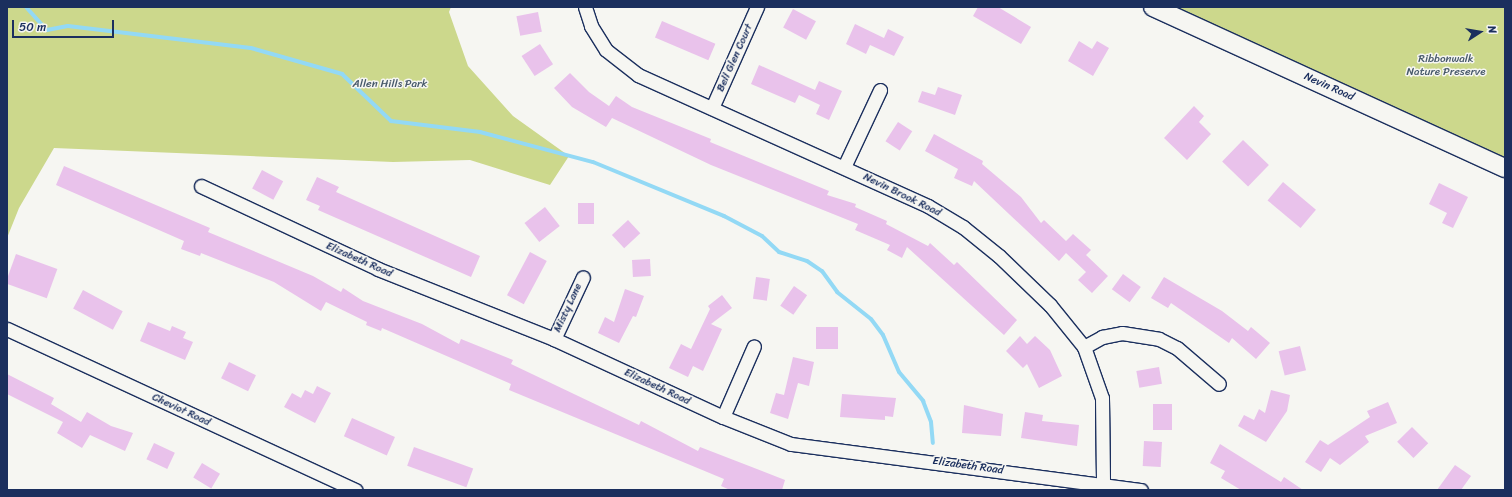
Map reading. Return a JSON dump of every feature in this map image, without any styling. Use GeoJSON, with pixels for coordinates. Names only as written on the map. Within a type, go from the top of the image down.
{"type":"FeatureCollection","features":[{"type":"Feature","properties":{"kind":"main road","name":"Nevin Road"},"geometry":{"type":"LineString","coordinates":[[1153,7],[1505,168]]}},
{"type":"Feature","properties":{"kind":"street","name":"Nevin Brook Road"},"geometry":{"type":"LineString","coordinates":[[585,7],[598,38],[616,59],[638,75],[844,167],[963,227],[1050,305],[1084,347],[1102,398],[1103,483]]}},
{"type":"Feature","properties":{"kind":"street","name":"Bell Glen Court"},"geometry":{"type":"LineString","coordinates":[[712,108],[757,7]]}},
{"type":"Feature","properties":{"kind":"street"},"geometry":{"type":"LineString","coordinates":[[844,167],[880,90]]}},
{"type":"Feature","properties":{"kind":"street","name":"Elizabeth Road"},"geometry":{"type":"LineString","coordinates":[[201,186],[378,269],[554,340],[723,417],[791,444],[1103,483],[1141,490]]}},
{"type":"Feature","properties":{"kind":"street","name":"Misty Lane"},"geometry":{"type":"LineString","coordinates":[[554,340],[583,277]]}},
{"type":"Feature","properties":{"kind":"street","name":"Cheviot Road"},"geometry":{"type":"LineString","coordinates":[[7,329],[356,490]]}},
{"type":"Feature","properties":{"kind":"street"},"geometry":{"type":"LineString","coordinates":[[1084,347],[1102,337],[1122,334],[1159,339],[1177,348],[1219,384]]}},
{"type":"Feature","properties":{"kind":"street"},"geometry":{"type":"LineString","coordinates":[[723,417],[754,346]]}},
{"type":"Feature","properties":{"kind":"green space","name":"Allen Hills Park"},"geometry":{"type":"Polygon","coordinates":[[[7,7],[451,7],[449,12],[468,66],[513,116],[569,156],[550,185],[470,160],[393,162],[54,148],[19,208],[7,238],[7,7]]]}},
{"type":"Feature","properties":{"kind":"green space","name":"Ribbonwalk Nature Preserve"},"geometry":{"type":"Polygon","coordinates":[[[1173,7],[1505,7],[1505,158],[1349,87],[1173,7]]]}},
{"type":"Feature","properties":{"kind":"building"},"geometry":{"type":"Polygon","coordinates":[[[978,7],[998,7],[1031,27],[1021,44],[973,16],[978,7]]]}},
{"type":"Feature","properties":{"kind":"building"},"geometry":{"type":"Polygon","coordinates":[[[793,9],[816,21],[806,40],[783,28],[793,9]]]}},
{"type":"Feature","properties":{"kind":"building"},"geometry":{"type":"Polygon","coordinates":[[[538,12],[542,32],[520,36],[516,16],[538,12]]]}},
{"type":"Feature","properties":{"kind":"building"},"geometry":{"type":"Polygon","coordinates":[[[662,21],[715,44],[708,60],[655,38],[662,21]]]}},
{"type":"Feature","properties":{"kind":"building"},"geometry":{"type":"Polygon","coordinates":[[[855,24],[884,38],[888,29],[904,37],[894,56],[870,45],[866,54],[846,44],[855,24]]]}},
{"type":"Feature","properties":{"kind":"building"},"geometry":{"type":"Polygon","coordinates":[[[1079,41],[1092,49],[1097,41],[1109,48],[1093,76],[1068,61],[1079,41]]]}},
{"type":"Feature","properties":{"kind":"building"},"geometry":{"type":"Polygon","coordinates":[[[540,44],[553,64],[535,76],[522,56],[540,44]]]}},
{"type":"Feature","properties":{"kind":"building"},"geometry":{"type":"Polygon","coordinates":[[[759,65],[815,90],[819,81],[842,91],[829,120],[816,114],[820,105],[799,95],[795,103],[751,84],[759,65]]]}},
{"type":"Feature","properties":{"kind":"building"},"geometry":{"type":"Polygon","coordinates":[[[570,73],[589,92],[609,106],[616,96],[632,107],[711,139],[710,142],[829,191],[827,195],[856,204],[855,207],[887,221],[886,224],[928,246],[930,243],[954,265],[957,262],[1017,320],[1004,335],[907,247],[902,258],[887,250],[890,245],[855,230],[858,224],[711,165],[612,118],[606,127],[572,107],[554,88],[570,73]]]}},
{"type":"Feature","properties":{"kind":"building"},"geometry":{"type":"Polygon","coordinates":[[[938,87],[962,95],[955,115],[918,102],[922,91],[935,95],[938,87]]]}},
{"type":"Feature","properties":{"kind":"building"},"geometry":{"type":"Polygon","coordinates":[[[1194,106],[1204,116],[1199,122],[1211,134],[1187,160],[1164,138],[1194,106]]]}},
{"type":"Feature","properties":{"kind":"building"},"geometry":{"type":"Polygon","coordinates":[[[898,122],[912,131],[900,151],[885,141],[898,122]]]}},
{"type":"Feature","properties":{"kind":"building"},"geometry":{"type":"Polygon","coordinates":[[[934,134],[983,161],[982,164],[1021,197],[1041,223],[1044,220],[1066,241],[1073,234],[1091,250],[1086,255],[1108,276],[1092,293],[1078,280],[1086,272],[1066,253],[1059,261],[974,181],[972,186],[954,178],[958,169],[925,151],[934,134]]]}},
{"type":"Feature","properties":{"kind":"building"},"geometry":{"type":"Polygon","coordinates":[[[1243,140],[1269,165],[1248,187],[1222,162],[1243,140]]]}},
{"type":"Feature","properties":{"kind":"building"},"geometry":{"type":"Polygon","coordinates":[[[64,166],[210,228],[208,232],[313,276],[341,292],[343,288],[363,301],[422,324],[459,344],[461,339],[513,360],[511,364],[639,425],[641,421],[698,451],[700,447],[785,480],[782,490],[730,490],[721,486],[724,479],[509,390],[511,384],[382,328],[381,331],[366,325],[367,322],[326,302],[321,311],[274,282],[201,253],[200,256],[181,249],[184,241],[56,185],[64,166]]]}},
{"type":"Feature","properties":{"kind":"building"},"geometry":{"type":"Polygon","coordinates":[[[262,170],[283,181],[273,200],[252,189],[262,170]]]}},
{"type":"Feature","properties":{"kind":"building"},"geometry":{"type":"Polygon","coordinates":[[[317,177],[339,187],[336,192],[480,256],[471,277],[318,210],[320,206],[306,200],[317,177]]]}},
{"type":"Feature","properties":{"kind":"building"},"geometry":{"type":"Polygon","coordinates":[[[1283,182],[1316,210],[1301,228],[1268,200],[1283,182]]]}},
{"type":"Feature","properties":{"kind":"building"},"geometry":{"type":"Polygon","coordinates":[[[1439,183],[1468,197],[1453,228],[1442,223],[1447,213],[1429,204],[1439,183]]]}},
{"type":"Feature","properties":{"kind":"building"},"geometry":{"type":"Polygon","coordinates":[[[578,203],[594,203],[594,224],[578,224],[578,203]]]}},
{"type":"Feature","properties":{"kind":"building"},"geometry":{"type":"Polygon","coordinates":[[[545,207],[560,226],[539,242],[525,223],[545,207]]]}},
{"type":"Feature","properties":{"kind":"building"},"geometry":{"type":"Polygon","coordinates":[[[628,220],[640,233],[624,248],[612,235],[628,220]]]}},
{"type":"Feature","properties":{"kind":"building"},"geometry":{"type":"Polygon","coordinates":[[[530,252],[547,261],[524,304],[507,295],[530,252]]]}},
{"type":"Feature","properties":{"kind":"building"},"geometry":{"type":"Polygon","coordinates":[[[16,254],[57,269],[47,298],[7,284],[7,279],[16,254]]]}},
{"type":"Feature","properties":{"kind":"building"},"geometry":{"type":"Polygon","coordinates":[[[650,259],[651,276],[633,277],[632,260],[650,259]]]}},
{"type":"Feature","properties":{"kind":"building"},"geometry":{"type":"Polygon","coordinates":[[[1123,274],[1141,287],[1130,302],[1112,289],[1123,274]]]}},
{"type":"Feature","properties":{"kind":"building"},"geometry":{"type":"Polygon","coordinates":[[[756,277],[770,279],[767,301],[753,299],[756,277]]]}},
{"type":"Feature","properties":{"kind":"building"},"geometry":{"type":"Polygon","coordinates":[[[1164,277],[1222,311],[1248,331],[1251,327],[1270,343],[1256,359],[1232,338],[1229,343],[1171,303],[1168,308],[1151,298],[1164,277]]]}},
{"type":"Feature","properties":{"kind":"building"},"geometry":{"type":"Polygon","coordinates":[[[794,286],[807,295],[793,315],[780,306],[794,286]]]}},
{"type":"Feature","properties":{"kind":"building"},"geometry":{"type":"Polygon","coordinates":[[[625,289],[644,296],[636,317],[633,316],[619,343],[598,333],[605,317],[614,322],[625,289]]]}},
{"type":"Feature","properties":{"kind":"building"},"geometry":{"type":"Polygon","coordinates":[[[83,290],[123,311],[113,330],[73,309],[83,290]]]}},
{"type":"Feature","properties":{"kind":"building"},"geometry":{"type":"Polygon","coordinates":[[[722,295],[732,308],[711,324],[722,329],[703,371],[693,366],[688,377],[669,368],[681,344],[691,349],[710,309],[708,306],[722,295]]]}},
{"type":"Feature","properties":{"kind":"building"},"geometry":{"type":"Polygon","coordinates":[[[148,322],[170,331],[172,326],[186,332],[183,338],[193,342],[185,360],[140,341],[148,322]]]}},
{"type":"Feature","properties":{"kind":"building"},"geometry":{"type":"Polygon","coordinates":[[[816,327],[838,327],[838,349],[816,349],[816,327]]]}},
{"type":"Feature","properties":{"kind":"building"},"geometry":{"type":"Polygon","coordinates":[[[1020,336],[1027,344],[1035,336],[1050,350],[1062,376],[1039,388],[1027,364],[1023,368],[1006,351],[1020,336]]]}},
{"type":"Feature","properties":{"kind":"building"},"geometry":{"type":"Polygon","coordinates":[[[1300,346],[1306,370],[1285,376],[1279,351],[1300,346]]]}},
{"type":"Feature","properties":{"kind":"building"},"geometry":{"type":"Polygon","coordinates":[[[793,357],[814,362],[809,386],[798,383],[788,419],[770,413],[776,393],[784,395],[793,357]]]}},
{"type":"Feature","properties":{"kind":"building"},"geometry":{"type":"Polygon","coordinates":[[[229,362],[256,375],[248,391],[221,378],[229,362]]]}},
{"type":"Feature","properties":{"kind":"building"},"geometry":{"type":"Polygon","coordinates":[[[1159,367],[1162,384],[1139,388],[1136,371],[1159,367]]]}},
{"type":"Feature","properties":{"kind":"building"},"geometry":{"type":"Polygon","coordinates":[[[7,374],[54,398],[51,404],[81,422],[87,412],[111,426],[133,433],[125,451],[90,435],[82,448],[57,433],[63,422],[7,394],[7,374]]]}},
{"type":"Feature","properties":{"kind":"building"},"geometry":{"type":"Polygon","coordinates":[[[317,386],[331,393],[315,423],[284,407],[292,393],[301,398],[305,390],[313,394],[317,386]]]}},
{"type":"Feature","properties":{"kind":"building"},"geometry":{"type":"Polygon","coordinates":[[[1271,390],[1290,395],[1287,411],[1266,442],[1238,426],[1244,415],[1254,420],[1259,409],[1265,413],[1271,390]]]}},
{"type":"Feature","properties":{"kind":"building"},"geometry":{"type":"Polygon","coordinates":[[[842,394],[896,398],[893,417],[885,416],[885,420],[840,417],[842,394]]]}},
{"type":"Feature","properties":{"kind":"building"},"geometry":{"type":"Polygon","coordinates":[[[1388,402],[1397,423],[1365,436],[1369,442],[1340,465],[1330,458],[1321,472],[1305,462],[1320,440],[1328,445],[1370,417],[1367,411],[1388,402]]]}},
{"type":"Feature","properties":{"kind":"building"},"geometry":{"type":"Polygon","coordinates":[[[1153,404],[1172,404],[1172,430],[1153,430],[1153,404]]]}},
{"type":"Feature","properties":{"kind":"building"},"geometry":{"type":"Polygon","coordinates":[[[964,405],[1003,414],[1001,436],[962,433],[964,405]]]}},
{"type":"Feature","properties":{"kind":"building"},"geometry":{"type":"Polygon","coordinates":[[[1025,412],[1043,415],[1042,421],[1079,425],[1077,446],[1021,438],[1025,412]]]}},
{"type":"Feature","properties":{"kind":"building"},"geometry":{"type":"Polygon","coordinates":[[[352,418],[395,437],[387,455],[344,436],[352,418]]]}},
{"type":"Feature","properties":{"kind":"building"},"geometry":{"type":"Polygon","coordinates":[[[1412,427],[1428,443],[1413,458],[1397,442],[1412,427]]]}},
{"type":"Feature","properties":{"kind":"building"},"geometry":{"type":"Polygon","coordinates":[[[1144,441],[1162,442],[1161,467],[1143,466],[1144,441]]]}},
{"type":"Feature","properties":{"kind":"building"},"geometry":{"type":"Polygon","coordinates":[[[154,443],[175,453],[167,469],[146,459],[154,443]]]}},
{"type":"Feature","properties":{"kind":"building"},"geometry":{"type":"Polygon","coordinates":[[[1220,444],[1281,482],[1284,477],[1303,490],[1241,490],[1221,478],[1225,471],[1210,463],[1220,444]]]}},
{"type":"Feature","properties":{"kind":"building"},"geometry":{"type":"Polygon","coordinates":[[[414,447],[473,469],[466,487],[407,466],[414,447]]]}},
{"type":"Feature","properties":{"kind":"building"},"geometry":{"type":"Polygon","coordinates":[[[202,463],[220,474],[211,488],[193,478],[202,463]]]}},
{"type":"Feature","properties":{"kind":"building"},"geometry":{"type":"Polygon","coordinates":[[[1455,465],[1471,476],[1461,490],[1437,490],[1455,465]]]}},
{"type":"Feature","properties":{"kind":"waterway"},"geometry":{"type":"LineString","coordinates":[[26,7],[47,30],[68,26],[251,48],[342,74],[391,121],[480,132],[593,162],[724,216],[762,236],[779,252],[807,261],[822,271],[837,292],[871,319],[883,335],[899,372],[923,401],[931,422],[933,443]]}}]}
